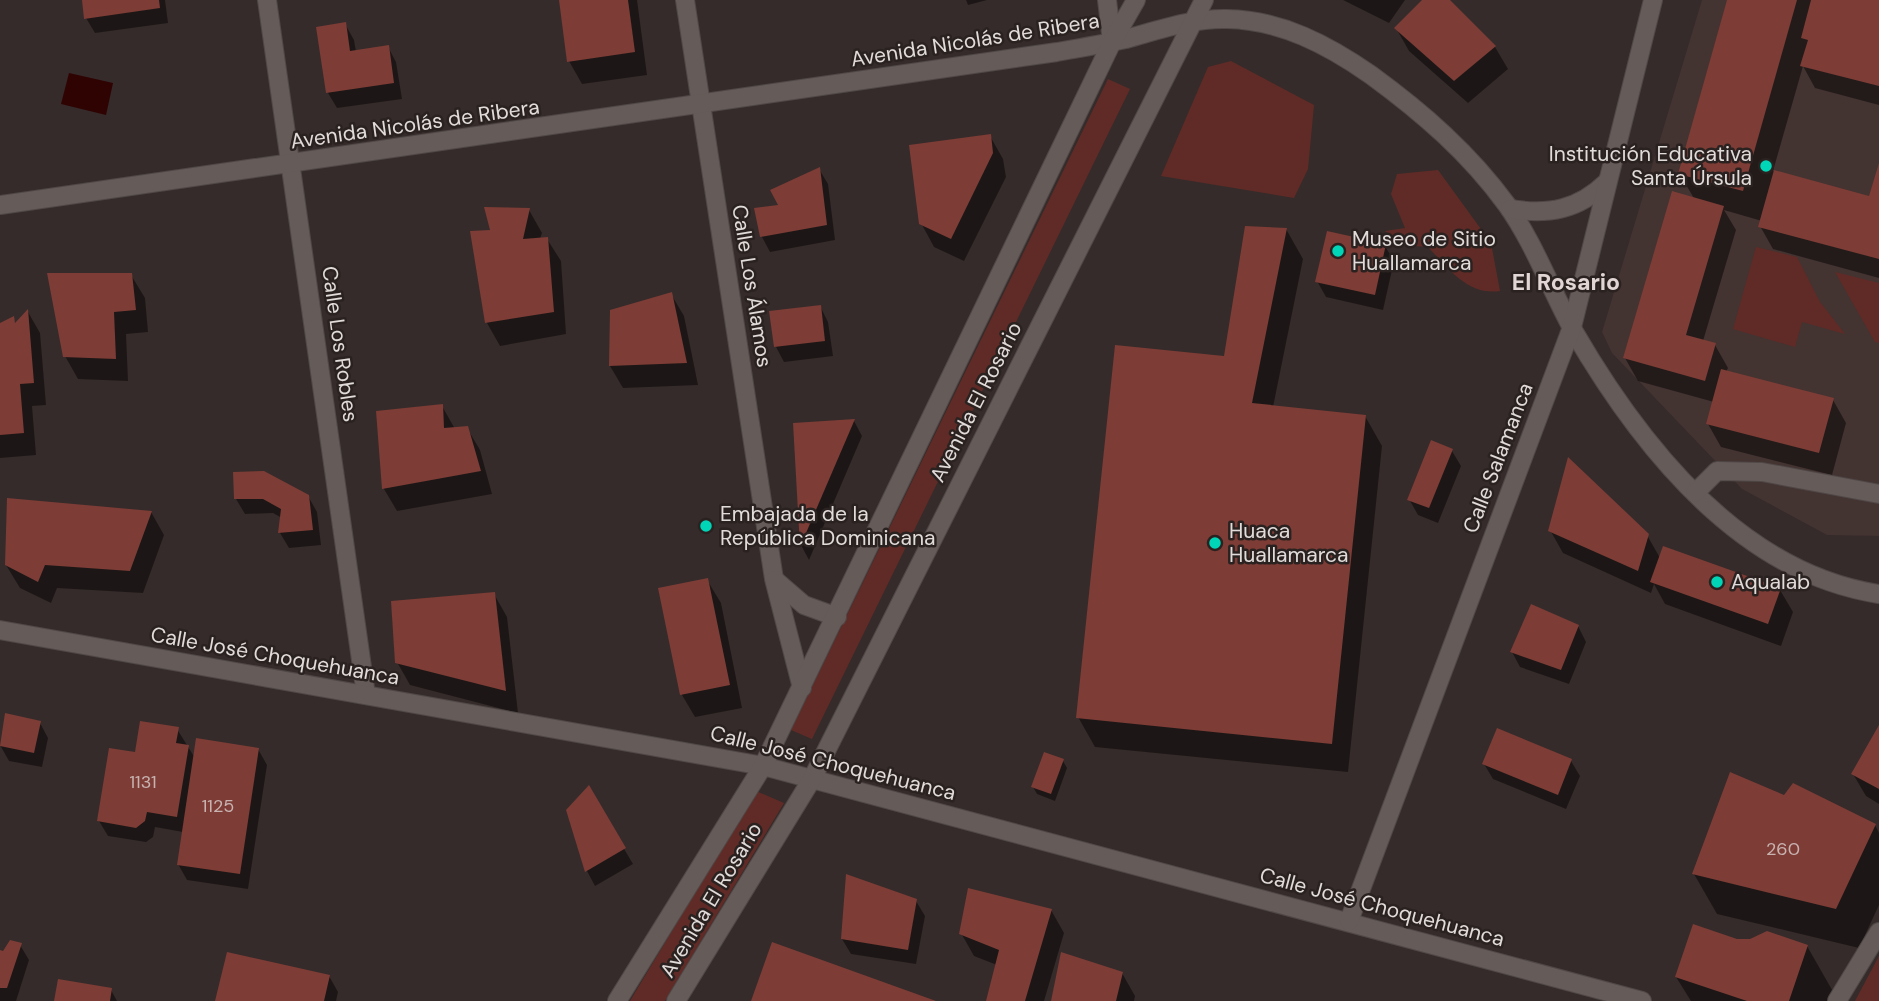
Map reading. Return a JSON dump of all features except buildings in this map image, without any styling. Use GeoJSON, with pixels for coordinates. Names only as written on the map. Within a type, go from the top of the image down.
{"type":"FeatureCollection","features":[{"type":"Feature","properties":{"kind":"street","name":"Calle Los Robles"},"geometry":{"type":"LineString","coordinates":[[267,0],[366,695]]}},
{"type":"Feature","properties":{"kind":"street","name":"Calle Los Álamos"},"geometry":{"type":"LineString","coordinates":[[685,0],[774,579],[802,688]]}},
{"type":"Feature","properties":{"kind":"street"},"geometry":{"type":"LineString","coordinates":[[1107,0],[1112,42]]}},
{"type":"Feature","properties":{"kind":"street","name":"Avenida El Rosario"},"geometry":{"type":"LineString","coordinates":[[617,1001],[763,766],[1112,42],[1136,0]]}},
{"type":"Feature","properties":{"kind":"street","name":"Avenida El Rosario"},"geometry":{"type":"LineString","coordinates":[[676,1001],[812,779],[1204,0]]}},
{"type":"Feature","properties":{"kind":"street","name":"Calle Salamanca"},"geometry":{"type":"LineString","coordinates":[[1349,921],[1572,327],[1653,0]]}},
{"type":"Feature","properties":{"kind":"street","name":"Avenida Nicolás de Ribera"},"geometry":{"type":"LineString","coordinates":[[0,205],[701,105],[1112,42],[1192,22],[1226,19],[1276,25],[1327,47],[1433,122],[1485,176],[1510,209],[1572,327],[1620,406],[1695,493],[1752,539],[1784,560],[1838,584],[1879,594]]}},
{"type":"Feature","properties":{"kind":"street"},"geometry":{"type":"LineString","coordinates":[[1510,209],[1547,212],[1564,210],[1580,204],[1607,182]]}},
{"type":"Feature","properties":{"kind":"street"},"geometry":{"type":"LineString","coordinates":[[1695,493],[1717,471],[1762,472],[1879,494]]}},
{"type":"Feature","properties":{"kind":"street"},"geometry":{"type":"LineString","coordinates":[[774,579],[804,605],[837,617]]}},
{"type":"Feature","properties":{"kind":"street","name":"Calle José Choquehuanca"},"geometry":{"type":"LineString","coordinates":[[0,630],[763,766],[1642,1001]]}},
{"type":"Feature","properties":{"kind":"street"},"geometry":{"type":"LineString","coordinates":[[1838,1001],[1879,932]]}},
{"type":"Feature","properties":{"kind":"shaded area","name":"Institución Educativa Santa Úrsula"},"geometry":{"type":"Polygon","coordinates":[[[1702,0],[1879,0],[1879,536],[1827,535],[1742,489],[1612,353],[1602,332],[1702,0]]]}},
{"type":"Feature","properties":{"kind":"shaded area"},"geometry":{"type":"Polygon","coordinates":[[[1231,61],[1314,105],[1308,169],[1294,198],[1161,176],[1208,67],[1231,61]]]}},
{"type":"Feature","properties":{"kind":"shaded area"},"geometry":{"type":"Polygon","coordinates":[[[69,73],[113,83],[106,115],[61,104],[69,73]]]}},
{"type":"Feature","properties":{"kind":"shaded area"},"geometry":{"type":"Polygon","coordinates":[[[1108,79],[1130,89],[812,739],[791,730],[1108,79]]]}},
{"type":"Feature","properties":{"kind":"shaded area"},"geometry":{"type":"Polygon","coordinates":[[[1438,170],[1491,243],[1500,291],[1468,285],[1428,247],[1399,245],[1385,231],[1405,228],[1391,194],[1397,174],[1438,170]]]}},
{"type":"Feature","properties":{"kind":"shaded area"},"geometry":{"type":"Polygon","coordinates":[[[1756,247],[1797,257],[1820,302],[1845,334],[1802,322],[1795,347],[1733,329],[1756,247]]]}},
{"type":"Feature","properties":{"kind":"shaded area"},"geometry":{"type":"Polygon","coordinates":[[[1835,272],[1879,283],[1879,343],[1875,342],[1835,272]]]}},
{"type":"Feature","properties":{"kind":"shaded area"},"geometry":{"type":"Polygon","coordinates":[[[756,791],[784,803],[665,1001],[630,1001],[756,791]]]}},
{"type":"Feature","properties":{"kind":"shaded area"},"geometry":{"type":"Polygon","coordinates":[[[1879,956],[1879,1001],[1855,1001],[1879,956]]]}},
{"type":"Feature","properties":{"kind":"place","name":"Institución Educativa Santa Úrsula"},"geometry":{"type":"Point","coordinates":[1766,166]}},
{"type":"Feature","properties":{"kind":"place","name":"Museo de Sitio Huallamarca"},"geometry":{"type":"Point","coordinates":[1338,251]}},
{"type":"Feature","properties":{"kind":"place","name":"Embajada de la República Dominicana"},"geometry":{"type":"Point","coordinates":[706,526]}},
{"type":"Feature","properties":{"kind":"place","name":"Huaca Huallamarca"},"geometry":{"type":"Point","coordinates":[1215,543]}},
{"type":"Feature","properties":{"kind":"place","name":"Aqualab"},"geometry":{"type":"Point","coordinates":[1717,582]}},
{"type":"Feature","properties":{"kind":"district","name":"El Rosario"},"geometry":{"type":"Point","coordinates":[1566,282]}}]}
